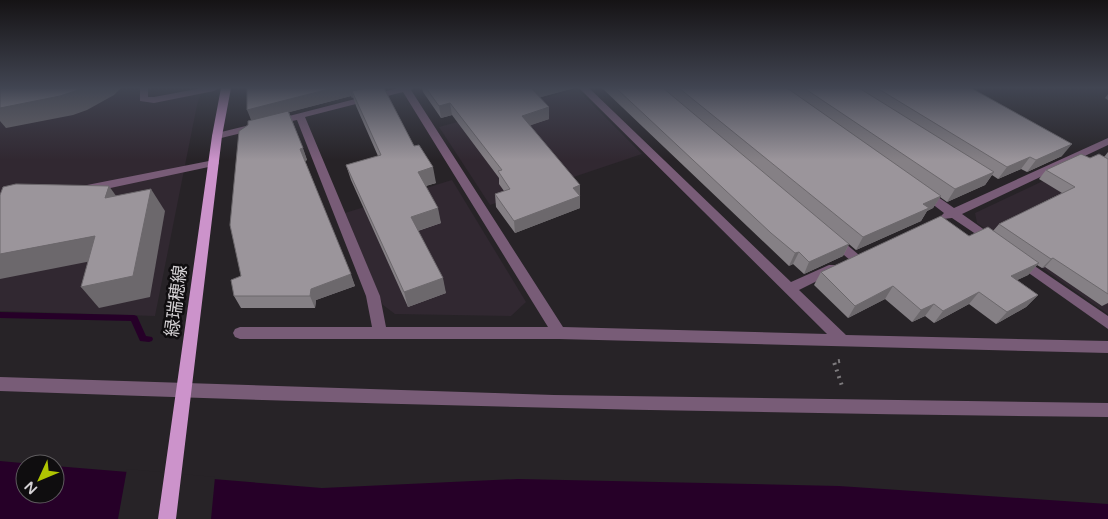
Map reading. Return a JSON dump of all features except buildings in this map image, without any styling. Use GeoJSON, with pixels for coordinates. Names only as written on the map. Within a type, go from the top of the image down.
{"type":"FeatureCollection","features":[{"type":"Feature","properties":{"kind":"main road","name":"緑瑞穂線"},"geometry":{"type":"LineString","coordinates":[[167,519],[221,112]]}},
{"type":"Feature","properties":{"kind":"street"},"geometry":{"type":"LineString","coordinates":[[282,120],[314,112]]}},
{"type":"Feature","properties":{"kind":"street"},"geometry":{"type":"LineString","coordinates":[[421,112],[559,333]]}},
{"type":"Feature","properties":{"kind":"street"},"geometry":{"type":"LineString","coordinates":[[609,112],[842,339]]}},
{"type":"Feature","properties":{"kind":"street"},"geometry":{"type":"LineString","coordinates":[[300,116],[372,296],[380,332]]}},
{"type":"Feature","properties":{"kind":"street"},"geometry":{"type":"LineString","coordinates":[[217,136],[264,124]]}},
{"type":"Feature","properties":{"kind":"street"},"geometry":{"type":"LineString","coordinates":[[935,221],[998,187],[1108,141]]}},
{"type":"Feature","properties":{"kind":"street"},"geometry":{"type":"LineString","coordinates":[[76,191],[214,163]]}},
{"type":"Feature","properties":{"kind":"street"},"geometry":{"type":"LineString","coordinates":[[912,185],[1108,323]]}},
{"type":"Feature","properties":{"kind":"street"},"geometry":{"type":"LineString","coordinates":[[790,288],[860,256],[825,233]]}},
{"type":"Feature","properties":{"kind":"street"},"geometry":{"type":"LineString","coordinates":[[240,333],[559,333],[1108,347]]}},
{"type":"Feature","properties":{"kind":"street"},"geometry":{"type":"LineString","coordinates":[[0,384],[849,408],[1108,410]]}},
{"type":"Feature","properties":{"kind":"path"},"geometry":{"type":"LineString","coordinates":[[849,408],[834,362],[855,360],[860,340]]}},
{"type":"Feature","properties":{"kind":"shaded area"},"geometry":{"type":"Polygon","coordinates":[[[0,112],[196,112],[155,316],[0,311],[0,112]]]}},
{"type":"Feature","properties":{"kind":"shaded area"},"geometry":{"type":"Polygon","coordinates":[[[493,112],[600,112],[642,154],[490,205],[439,127],[493,112]]]}},
{"type":"Feature","properties":{"kind":"shaded area"},"geometry":{"type":"Polygon","coordinates":[[[1079,164],[1108,177],[1108,314],[977,223],[975,213],[1079,164]]]}},
{"type":"Feature","properties":{"kind":"shaded area"},"geometry":{"type":"Polygon","coordinates":[[[452,180],[526,302],[511,316],[395,314],[383,305],[345,213],[452,180]]]}},
{"type":"Feature","properties":{"kind":"shaded area"},"geometry":{"type":"Polygon","coordinates":[[[0,461],[15,462],[15,504],[65,504],[65,467],[322,488],[518,479],[839,486],[1108,504],[1108,519],[0,519],[0,461]]]}},
{"type":"Feature","properties":{"kind":"pier"},"geometry":{"type":"Polygon","coordinates":[[[127,469],[215,477],[211,519],[118,519],[127,469]]]}},
{"type":"Feature","properties":{"kind":"waterway"},"geometry":{"type":"LineString","coordinates":[[0,315],[134,318],[143,339],[149,339]]}}]}
